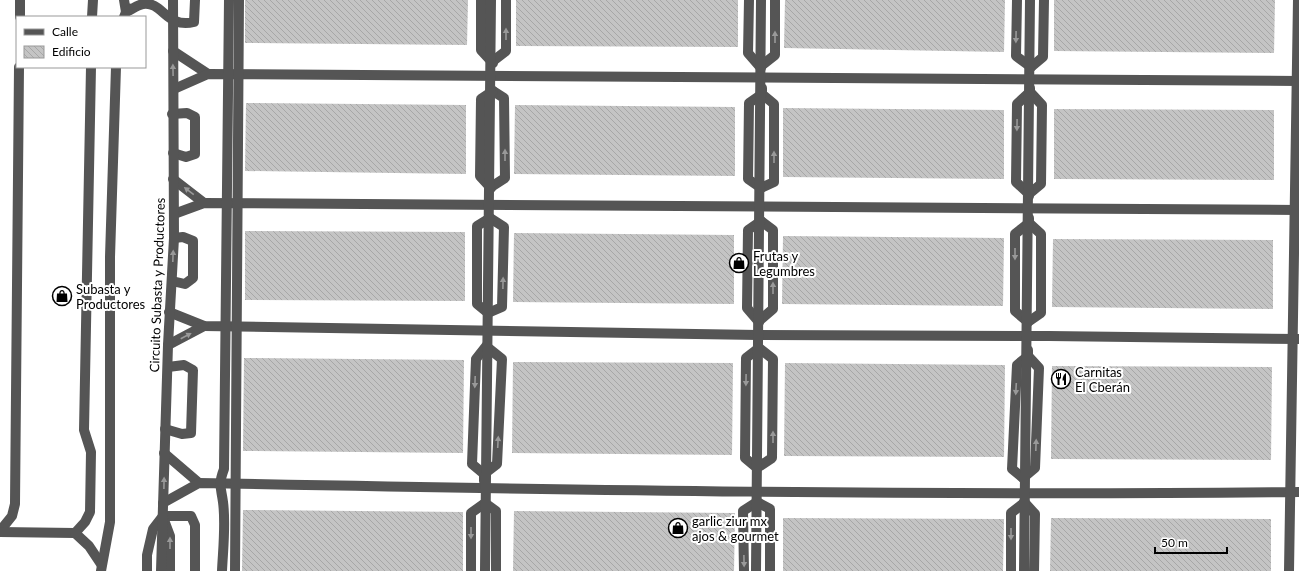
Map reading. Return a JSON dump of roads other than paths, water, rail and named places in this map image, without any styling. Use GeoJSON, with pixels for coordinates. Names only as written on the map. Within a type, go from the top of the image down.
{"type":"FeatureCollection","features":[{"type":"Feature","properties":{"kind":"street"},"geometry":{"type":"LineString","coordinates":[[20,0],[20,16]]}},
{"type":"Feature","properties":{"kind":"street"},"geometry":{"type":"LineString","coordinates":[[92,16],[93,0]]}},
{"type":"Feature","properties":{"kind":"street"},"geometry":{"type":"LineString","coordinates":[[124,0],[125,15]]}},
{"type":"Feature","properties":{"kind":"street"},"geometry":{"type":"LineString","coordinates":[[125,15],[134,0]]}},
{"type":"Feature","properties":{"kind":"street","name":"Circuito Subasta y Productores"},"geometry":{"type":"LineString","coordinates":[[161,571],[169,312],[174,238],[172,114],[174,89],[173,0]]}},
{"type":"Feature","properties":{"kind":"street"},"geometry":{"type":"LineString","coordinates":[[125,15],[141,4],[150,4],[155,6],[173,21],[186,24],[194,22],[195,0]]}},
{"type":"Feature","properties":{"kind":"street"},"geometry":{"type":"LineString","coordinates":[[222,571],[223,502],[220,490],[220,478],[224,469],[229,0]]}},
{"type":"Feature","properties":{"kind":"street"},"geometry":{"type":"LineString","coordinates":[[235,571],[239,0]]}},
{"type":"Feature","properties":{"kind":"street"},"geometry":{"type":"LineString","coordinates":[[480,0],[481,50],[493,61],[492,90],[481,99],[480,176],[491,187],[490,218]]}},
{"type":"Feature","properties":{"kind":"street"},"geometry":{"type":"LineString","coordinates":[[485,571],[491,0]]}},
{"type":"Feature","properties":{"kind":"street"},"geometry":{"type":"LineString","coordinates":[[493,61],[506,52],[506,0]]}},
{"type":"Feature","properties":{"kind":"street"},"geometry":{"type":"LineString","coordinates":[[749,0],[748,53],[761,66],[762,94],[774,104],[774,182],[761,188]]}},
{"type":"Feature","properties":{"kind":"street"},"geometry":{"type":"LineString","coordinates":[[756,571],[761,0]]}},
{"type":"Feature","properties":{"kind":"street"},"geometry":{"type":"LineString","coordinates":[[761,66],[775,55],[775,0]]}},
{"type":"Feature","properties":{"kind":"street"},"geometry":{"type":"LineString","coordinates":[[1017,0],[1016,56],[1031,66]]}},
{"type":"Feature","properties":{"kind":"street"},"geometry":{"type":"LineString","coordinates":[[1024,571],[1030,0]]}},
{"type":"Feature","properties":{"kind":"street"},"geometry":{"type":"LineString","coordinates":[[1031,66],[1043,57],[1044,0]]}},
{"type":"Feature","properties":{"kind":"street"},"geometry":{"type":"LineString","coordinates":[[1289,571],[1298,0]]}},
{"type":"Feature","properties":{"kind":"street"},"geometry":{"type":"LineString","coordinates":[[173,51],[208,74]]}},
{"type":"Feature","properties":{"kind":"street"},"geometry":{"type":"LineString","coordinates":[[1029,194],[1041,184],[1042,105],[1030,92],[1031,66]]}},
{"type":"Feature","properties":{"kind":"street"},"geometry":{"type":"LineString","coordinates":[[0,532],[12,516],[15,504],[19,68]]}},
{"type":"Feature","properties":{"kind":"street"},"geometry":{"type":"LineString","coordinates":[[0,532],[75,532],[85,522],[90,512],[92,496],[91,452],[84,430],[92,68]]}},
{"type":"Feature","properties":{"kind":"street"},"geometry":{"type":"LineString","coordinates":[[101,568],[110,522],[110,257],[116,68]]}},
{"type":"Feature","properties":{"kind":"street"},"geometry":{"type":"LineString","coordinates":[[174,89],[208,74],[1299,81]]}},
{"type":"Feature","properties":{"kind":"street"},"geometry":{"type":"LineString","coordinates":[[491,187],[505,178],[504,98],[492,90]]}},
{"type":"Feature","properties":{"kind":"street"},"geometry":{"type":"LineString","coordinates":[[1028,322],[1041,313],[1041,234],[1029,222],[1029,194],[1016,182],[1017,104],[1030,92]]}},
{"type":"Feature","properties":{"kind":"street"},"geometry":{"type":"LineString","coordinates":[[761,188],[748,178],[749,103],[762,94]]}},
{"type":"Feature","properties":{"kind":"street"},"geometry":{"type":"LineString","coordinates":[[172,114],[187,113],[195,117],[195,154],[186,157],[173,153]]}},
{"type":"Feature","properties":{"kind":"street"},"geometry":{"type":"LineString","coordinates":[[173,179],[204,203]]}},
{"type":"Feature","properties":{"kind":"street"},"geometry":{"type":"LineString","coordinates":[[761,188],[761,221]]}},
{"type":"Feature","properties":{"kind":"street"},"geometry":{"type":"LineString","coordinates":[[174,214],[204,203],[1299,210]]}},
{"type":"Feature","properties":{"kind":"street"},"geometry":{"type":"LineString","coordinates":[[488,313],[502,307],[504,227],[490,218]]}},
{"type":"Feature","properties":{"kind":"street"},"geometry":{"type":"LineString","coordinates":[[488,313],[477,304],[477,226],[490,218]]}},
{"type":"Feature","properties":{"kind":"street"},"geometry":{"type":"LineString","coordinates":[[759,321],[773,309],[773,230],[761,221]]}},
{"type":"Feature","properties":{"kind":"street"},"geometry":{"type":"LineString","coordinates":[[759,348],[759,321],[747,308],[748,230],[761,221]]}},
{"type":"Feature","properties":{"kind":"street"},"geometry":{"type":"LineString","coordinates":[[1023,478],[1035,468],[1039,368],[1028,356],[1028,322],[1015,311],[1015,234],[1029,222]]}},
{"type":"Feature","properties":{"kind":"street"},"geometry":{"type":"LineString","coordinates":[[172,281],[185,284],[193,278],[193,241],[183,237],[174,238]]}},
{"type":"Feature","properties":{"kind":"street"},"geometry":{"type":"LineString","coordinates":[[169,312],[204,326],[758,335],[1299,339]]}},
{"type":"Feature","properties":{"kind":"street"},"geometry":{"type":"LineString","coordinates":[[485,503],[484,474],[472,464],[476,359],[487,347],[488,313]]}},
{"type":"Feature","properties":{"kind":"street"},"geometry":{"type":"LineString","coordinates":[[168,346],[204,326]]}},
{"type":"Feature","properties":{"kind":"street"},"geometry":{"type":"LineString","coordinates":[[484,474],[497,464],[502,360],[487,347]]}},
{"type":"Feature","properties":{"kind":"street"},"geometry":{"type":"LineString","coordinates":[[757,468],[772,458],[773,359],[759,348]]}},
{"type":"Feature","properties":{"kind":"street"},"geometry":{"type":"LineString","coordinates":[[757,468],[745,458],[746,358],[759,348]]}},
{"type":"Feature","properties":{"kind":"street"},"geometry":{"type":"LineString","coordinates":[[1028,356],[1017,365],[1012,469],[1023,478],[1024,498],[1035,514],[1034,571]]}},
{"type":"Feature","properties":{"kind":"street"},"geometry":{"type":"LineString","coordinates":[[165,429],[182,434],[191,433],[193,370],[184,365],[168,367]]}},
{"type":"Feature","properties":{"kind":"street"},"geometry":{"type":"LineString","coordinates":[[164,453],[199,483]]}},
{"type":"Feature","properties":{"kind":"street"},"geometry":{"type":"LineString","coordinates":[[744,571],[743,511],[757,497],[757,468]]}},
{"type":"Feature","properties":{"kind":"street"},"geometry":{"type":"LineString","coordinates":[[163,503],[199,483],[486,488],[757,497],[1024,498],[1299,492]]}},
{"type":"Feature","properties":{"kind":"street"},"geometry":{"type":"LineString","coordinates":[[757,497],[770,509],[770,571]]}},
{"type":"Feature","properties":{"kind":"street"},"geometry":{"type":"LineString","coordinates":[[1011,571],[1011,513],[1024,498]]}},
{"type":"Feature","properties":{"kind":"street"},"geometry":{"type":"LineString","coordinates":[[471,571],[471,513],[485,503]]}},
{"type":"Feature","properties":{"kind":"street"},"geometry":{"type":"LineString","coordinates":[[485,503],[496,511],[496,571]]}},
{"type":"Feature","properties":{"kind":"street"},"geometry":{"type":"LineString","coordinates":[[147,571],[147,555],[152,529],[162,516]]}},
{"type":"Feature","properties":{"kind":"street"},"geometry":{"type":"LineString","coordinates":[[162,516],[170,536],[170,571]]}},
{"type":"Feature","properties":{"kind":"street"},"geometry":{"type":"LineString","coordinates":[[162,516],[191,516],[195,525],[195,571]]}},
{"type":"Feature","properties":{"kind":"street"},"geometry":{"type":"LineString","coordinates":[[75,532],[89,546],[101,568]]}},
{"type":"Feature","properties":{"kind":"place","name":"Frutas y Legumbres"},"geometry":{"type":"Point","coordinates":[739,263]}},
{"type":"Feature","properties":{"kind":"place","name":"Subasta y Productores"},"geometry":{"type":"Point","coordinates":[62,296]}},
{"type":"Feature","properties":{"kind":"place","name":"Carnitas El Cberán"},"geometry":{"type":"Point","coordinates":[1061,379]}},
{"type":"Feature","properties":{"kind":"place","name":"garlic ziur mx ajos & gourmet"},"geometry":{"type":"Point","coordinates":[678,528]}}]}
